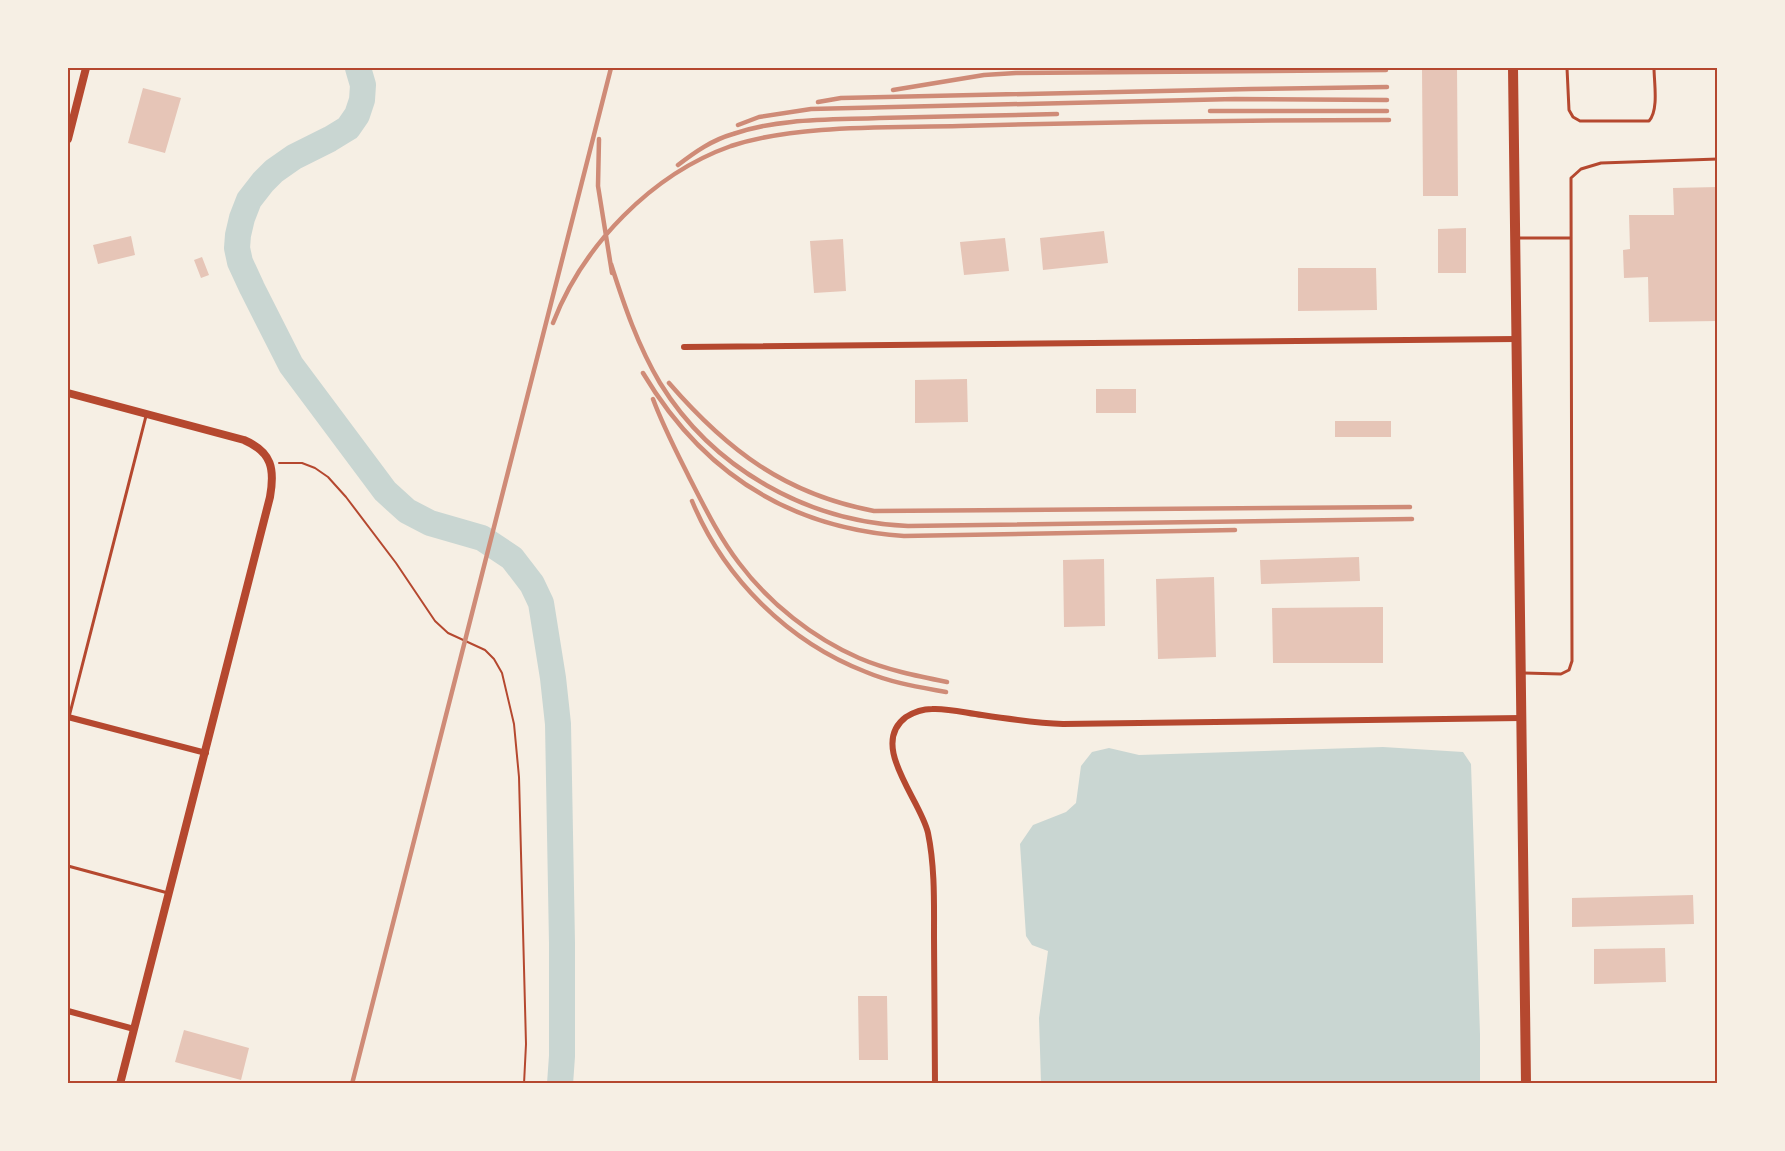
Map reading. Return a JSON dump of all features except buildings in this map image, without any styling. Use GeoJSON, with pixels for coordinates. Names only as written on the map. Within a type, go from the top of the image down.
{"type":"FeatureCollection","features":[{"type":"Feature","properties":{"kind":"main road"},"geometry":{"type":"LineString","coordinates":[[1513,68],[1526,1083]]}},
{"type":"Feature","properties":{"kind":"street"},"geometry":{"type":"LineString","coordinates":[[68,139],[86,68]]}},
{"type":"Feature","properties":{"kind":"street"},"geometry":{"type":"LineString","coordinates":[[684,347],[1517,339]]}},
{"type":"Feature","properties":{"kind":"street"},"geometry":{"type":"LineString","coordinates":[[68,393],[244,440],[260,448],[266,454],[272,473],[270,496],[206,753],[120,1083]]}},
{"type":"Feature","properties":{"kind":"street"},"geometry":{"type":"LineString","coordinates":[[935,1083],[933,888],[928,831],[921,811],[895,764],[892,751],[897,728],[905,718],[917,711],[932,709],[1024,722],[1063,724],[1522,718]]}},
{"type":"Feature","properties":{"kind":"street"},"geometry":{"type":"LineString","coordinates":[[68,717],[206,753]]}},
{"type":"Feature","properties":{"kind":"street"},"geometry":{"type":"LineString","coordinates":[[68,1011],[134,1029]]}},
{"type":"Feature","properties":{"kind":"lane"},"geometry":{"type":"LineString","coordinates":[[1567,68],[1569,110],[1573,117],[1580,121],[1648,121],[1653,116],[1654,109],[1654,68]]}},
{"type":"Feature","properties":{"kind":"lane"},"geometry":{"type":"LineString","coordinates":[[1521,673],[1561,674],[1569,670],[1572,661],[1571,178],[1581,169],[1601,163],[1718,159]]}},
{"type":"Feature","properties":{"kind":"lane"},"geometry":{"type":"LineString","coordinates":[[1515,238],[1571,237]]}},
{"type":"Feature","properties":{"kind":"lane"},"geometry":{"type":"LineString","coordinates":[[68,717],[146,414]]}},
{"type":"Feature","properties":{"kind":"lane"},"geometry":{"type":"LineString","coordinates":[[68,866],[170,893]]}},
{"type":"Feature","properties":{"kind":"path"},"geometry":{"type":"LineString","coordinates":[[271,464],[302,463],[328,477],[396,563],[435,621],[448,633],[485,650],[494,659],[502,673],[514,724],[519,777],[525,1083]]}},
{"type":"Feature","properties":{"kind":"shaded area"},"geometry":{"type":"Polygon","coordinates":[[[1383,747],[1463,752],[1471,764],[1480,1083],[1041,1083],[1039,1018],[1048,951],[1032,945],[1026,936],[1020,844],[1033,825],[1066,812],[1076,803],[1081,766],[1092,752],[1109,748],[1139,755],[1383,747]]]}},
{"type":"Feature","properties":{"kind":"waterway"},"geometry":{"type":"LineString","coordinates":[[358,68],[363,85],[362,100],[357,115],[348,128],[294,157],[263,182],[249,200],[242,218],[237,248],[240,262],[291,365],[385,491],[407,511],[430,523],[482,538],[512,558],[532,584],[541,603],[558,724],[562,943],[560,1084]]}},
{"type":"Feature","properties":{"kind":"railway"},"geometry":{"type":"LineString","coordinates":[[352,1084],[611,68]]}},
{"type":"Feature","properties":{"kind":"railway"},"geometry":{"type":"LineString","coordinates":[[893,90],[984,75],[1016,73],[1386,70]]}},
{"type":"Feature","properties":{"kind":"railway"},"geometry":{"type":"LineString","coordinates":[[818,102],[841,98],[1387,87]]}},
{"type":"Feature","properties":{"kind":"railway"},"geometry":{"type":"LineString","coordinates":[[738,125],[759,117],[811,109],[1235,99],[1387,100]]}},
{"type":"Feature","properties":{"kind":"railway"},"geometry":{"type":"LineString","coordinates":[[1210,111],[1387,111]]}},
{"type":"Feature","properties":{"kind":"railway"},"geometry":{"type":"LineString","coordinates":[[678,165],[704,147],[725,137],[787,122],[1057,114]]}},
{"type":"Feature","properties":{"kind":"railway"},"geometry":{"type":"LineString","coordinates":[[553,323],[582,266],[602,240],[648,194],[674,174],[702,158],[731,146],[757,139],[814,131],[874,127],[1389,120]]}},
{"type":"Feature","properties":{"kind":"railway"},"geometry":{"type":"LineString","coordinates":[[599,139],[598,186],[612,273]]}},
{"type":"Feature","properties":{"kind":"railway"},"geometry":{"type":"LineString","coordinates":[[611,264],[626,310],[645,355],[660,383],[682,414],[707,441],[735,465],[766,485],[800,502],[835,514],[871,522],[908,526],[1412,519]]}},
{"type":"Feature","properties":{"kind":"railway"},"geometry":{"type":"LineString","coordinates":[[643,373],[666,408],[692,439],[721,466],[752,489],[786,507],[823,521],[862,531],[904,536],[1235,530]]}},
{"type":"Feature","properties":{"kind":"railway"},"geometry":{"type":"LineString","coordinates":[[669,383],[713,429],[760,466],[813,493],[874,511],[1410,507]]}},
{"type":"Feature","properties":{"kind":"railway"},"geometry":{"type":"LineString","coordinates":[[653,399],[718,532],[739,563],[764,592],[809,630],[842,650],[880,666],[947,682]]}},
{"type":"Feature","properties":{"kind":"railway"},"geometry":{"type":"LineString","coordinates":[[692,501],[705,529],[722,556],[741,581],[785,625],[837,659],[866,672],[896,682],[946,692]]}}]}
